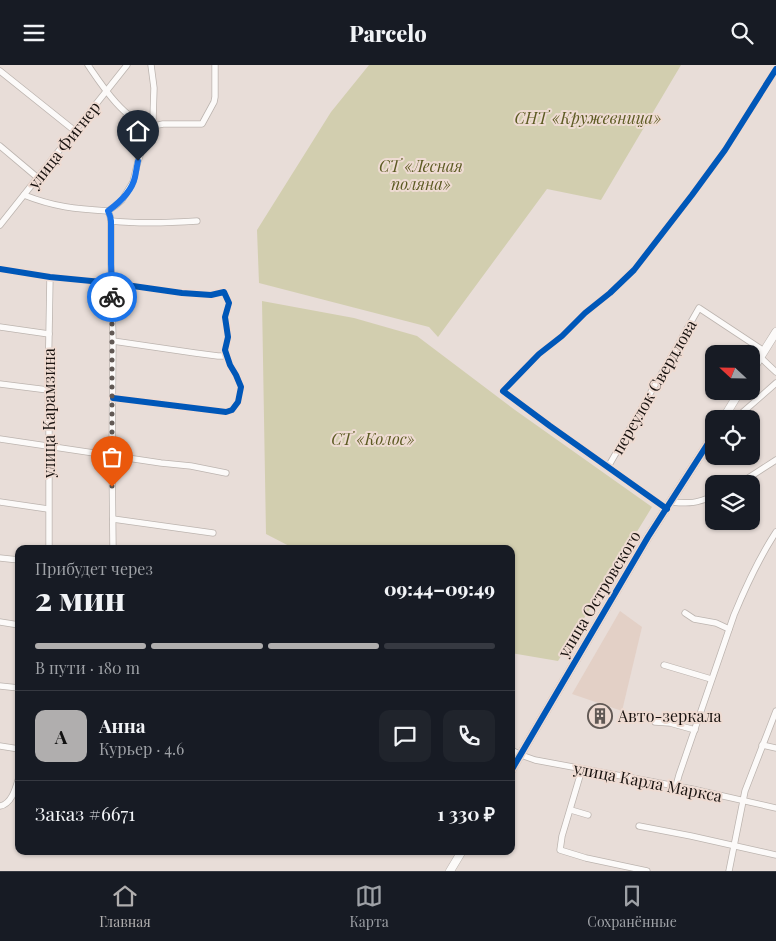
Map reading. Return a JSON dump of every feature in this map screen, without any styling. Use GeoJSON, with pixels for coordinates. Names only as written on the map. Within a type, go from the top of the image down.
{"type":"FeatureCollection","features":[{"type":"Feature","properties":{"kind":"street"},"geometry":{"type":"LineString","coordinates":[[88,65],[106,91],[129,115],[149,126],[202,124],[214,102],[215,65]]}},
{"type":"Feature","properties":{"kind":"street","name":"улица Фигнер"},"geometry":{"type":"LineString","coordinates":[[0,224],[127,65]]}},
{"type":"Feature","properties":{"kind":"street"},"geometry":{"type":"LineString","coordinates":[[24,195],[58,206],[108,211],[122,200],[134,182],[138,161],[153,119],[154,88],[151,65]]}},
{"type":"Feature","properties":{"kind":"street"},"geometry":{"type":"LineString","coordinates":[[705,499],[686,504],[669,505],[608,467],[550,427],[503,391],[539,354],[552,345],[634,270],[725,150],[776,69]]}},
{"type":"Feature","properties":{"kind":"street"},"geometry":{"type":"LineString","coordinates":[[0,71],[76,131]]}},
{"type":"Feature","properties":{"kind":"street"},"geometry":{"type":"LineString","coordinates":[[0,146],[38,178]]}},
{"type":"Feature","properties":{"kind":"street"},"geometry":{"type":"LineString","coordinates":[[108,211],[111,221],[113,341],[113,545]]}},
{"type":"Feature","properties":{"kind":"street"},"geometry":{"type":"LineString","coordinates":[[111,221],[134,224],[197,221]]}},
{"type":"Feature","properties":{"kind":"street"},"geometry":{"type":"LineString","coordinates":[[0,269],[182,293],[211,295],[224,292],[229,303],[225,317],[228,337],[225,350],[226,356],[240,387],[238,402],[232,410],[226,412],[113,398]]}},
{"type":"Feature","properties":{"kind":"street","name":"улица Карамзина"},"geometry":{"type":"LineString","coordinates":[[49,545],[48,390],[50,277]]}},
{"type":"Feature","properties":{"kind":"street","name":"переулок Свердлова"},"geometry":{"type":"LineString","coordinates":[[608,467],[699,308],[762,354]]}},
{"type":"Feature","properties":{"kind":"street"},"geometry":{"type":"LineString","coordinates":[[0,327],[49,334]]}},
{"type":"Feature","properties":{"kind":"street"},"geometry":{"type":"LineString","coordinates":[[760,357],[776,331]]}},
{"type":"Feature","properties":{"kind":"street"},"geometry":{"type":"LineString","coordinates":[[113,341],[226,356]]}},
{"type":"Feature","properties":{"kind":"street"},"geometry":{"type":"LineString","coordinates":[[762,354],[776,372]]}},
{"type":"Feature","properties":{"kind":"street"},"geometry":{"type":"LineString","coordinates":[[745,410],[776,383]]}},
{"type":"Feature","properties":{"kind":"street"},"geometry":{"type":"LineString","coordinates":[[0,384],[48,390]]}},
{"type":"Feature","properties":{"kind":"street"},"geometry":{"type":"LineString","coordinates":[[0,439],[191,466],[226,473]]}},
{"type":"Feature","properties":{"kind":"street","name":"улица Островского"},"geometry":{"type":"LineString","coordinates":[[515,765],[625,576],[705,448]]}},
{"type":"Feature","properties":{"kind":"street"},"geometry":{"type":"LineString","coordinates":[[753,475],[776,461]]}},
{"type":"Feature","properties":{"kind":"street"},"geometry":{"type":"LineString","coordinates":[[0,502],[48,509]]}},
{"type":"Feature","properties":{"kind":"street"},"geometry":{"type":"LineString","coordinates":[[113,519],[213,533]]}},
{"type":"Feature","properties":{"kind":"street"},"geometry":{"type":"LineString","coordinates":[[676,786],[711,679],[743,592],[776,532]]}},
{"type":"Feature","properties":{"kind":"street"},"geometry":{"type":"LineString","coordinates":[[0,558],[15,560]]}},
{"type":"Feature","properties":{"kind":"street"},"geometry":{"type":"LineString","coordinates":[[685,613],[694,619],[716,623],[729,629]]}},
{"type":"Feature","properties":{"kind":"street"},"geometry":{"type":"LineString","coordinates":[[0,622],[15,624]]}},
{"type":"Feature","properties":{"kind":"street"},"geometry":{"type":"LineString","coordinates":[[664,665],[711,679]]}},
{"type":"Feature","properties":{"kind":"street"},"geometry":{"type":"LineString","coordinates":[[0,686],[15,688]]}},
{"type":"Feature","properties":{"kind":"street"},"geometry":{"type":"LineString","coordinates":[[729,871],[742,801],[776,711]]}},
{"type":"Feature","properties":{"kind":"street"},"geometry":{"type":"LineString","coordinates":[[655,722],[670,723],[695,730]]}},
{"type":"Feature","properties":{"kind":"street"},"geometry":{"type":"LineString","coordinates":[[762,745],[776,748]]}},
{"type":"Feature","properties":{"kind":"street"},"geometry":{"type":"LineString","coordinates":[[0,746],[15,748]]}},
{"type":"Feature","properties":{"kind":"street"},"geometry":{"type":"LineString","coordinates":[[515,751],[521,755]]}},
{"type":"Feature","properties":{"kind":"street","name":"улица Карла Маркса"},"geometry":{"type":"LineString","coordinates":[[521,755],[535,760],[676,786],[776,808]]}},
{"type":"Feature","properties":{"kind":"street"},"geometry":{"type":"LineString","coordinates":[[582,769],[562,836],[560,850],[586,858],[647,871]]}},
{"type":"Feature","properties":{"kind":"street"},"geometry":{"type":"LineString","coordinates":[[2,806],[12,796],[15,788]]}},
{"type":"Feature","properties":{"kind":"street"},"geometry":{"type":"LineString","coordinates":[[571,810],[588,815]]}},
{"type":"Feature","properties":{"kind":"street"},"geometry":{"type":"LineString","coordinates":[[639,826],[776,855]]}},
{"type":"Feature","properties":{"kind":"street"},"geometry":{"type":"LineString","coordinates":[[450,871],[460,855]]}},
{"type":"Feature","properties":{"kind":"shaded area"},"geometry":{"type":"Polygon","coordinates":[[[620,611],[642,627],[622,711],[572,694],[620,611]]]}},
{"type":"Feature","properties":{"kind":"green space","name":"СТ «Лесная поляна»"},"geometry":{"type":"Polygon","coordinates":[[[369,65],[681,65],[601,200],[547,189],[438,337],[429,327],[259,283],[257,230],[331,112],[369,65]]]}},
{"type":"Feature","properties":{"kind":"green space","name":"СТ «Колос»"},"geometry":{"type":"Polygon","coordinates":[[[262,301],[354,318],[417,336],[515,410],[652,507],[558,661],[515,654],[515,545],[287,545],[266,534],[262,301]]]}},
{"type":"Feature","properties":{"kind":"cycle path"},"geometry":{"type":"LineString","coordinates":[[667,509],[503,391],[539,354],[562,336],[634,270],[725,150],[776,69]]}},
{"type":"Feature","properties":{"kind":"cycle path"},"geometry":{"type":"LineString","coordinates":[[0,269],[182,293],[211,295],[224,292],[229,303],[225,317],[228,337],[225,350],[241,387],[238,402],[232,410],[226,412],[113,398]]}},
{"type":"Feature","properties":{"kind":"cycle path"},"geometry":{"type":"LineString","coordinates":[[515,764],[648,537],[705,448]]}},
{"type":"Feature","properties":{"kind":"way so far"},"geometry":{"type":"LineString","coordinates":[[112,297],[112,487]]}},
{"type":"Feature","properties":{"kind":"place","name":"Авто-зеркала"},"geometry":{"type":"Point","coordinates":[600,716]}},
{"type":"Feature","properties":{"kind":"route"},"geometry":{"type":"LineString","coordinates":[[112,297],[111,221],[108,211],[122,200],[134,182],[138,161]]}},
{"type":"Feature","properties":{"kind":"park label","name":"СНТ «Кружевница»"},"geometry":{"type":"Point","coordinates":[588,118]}}]}
